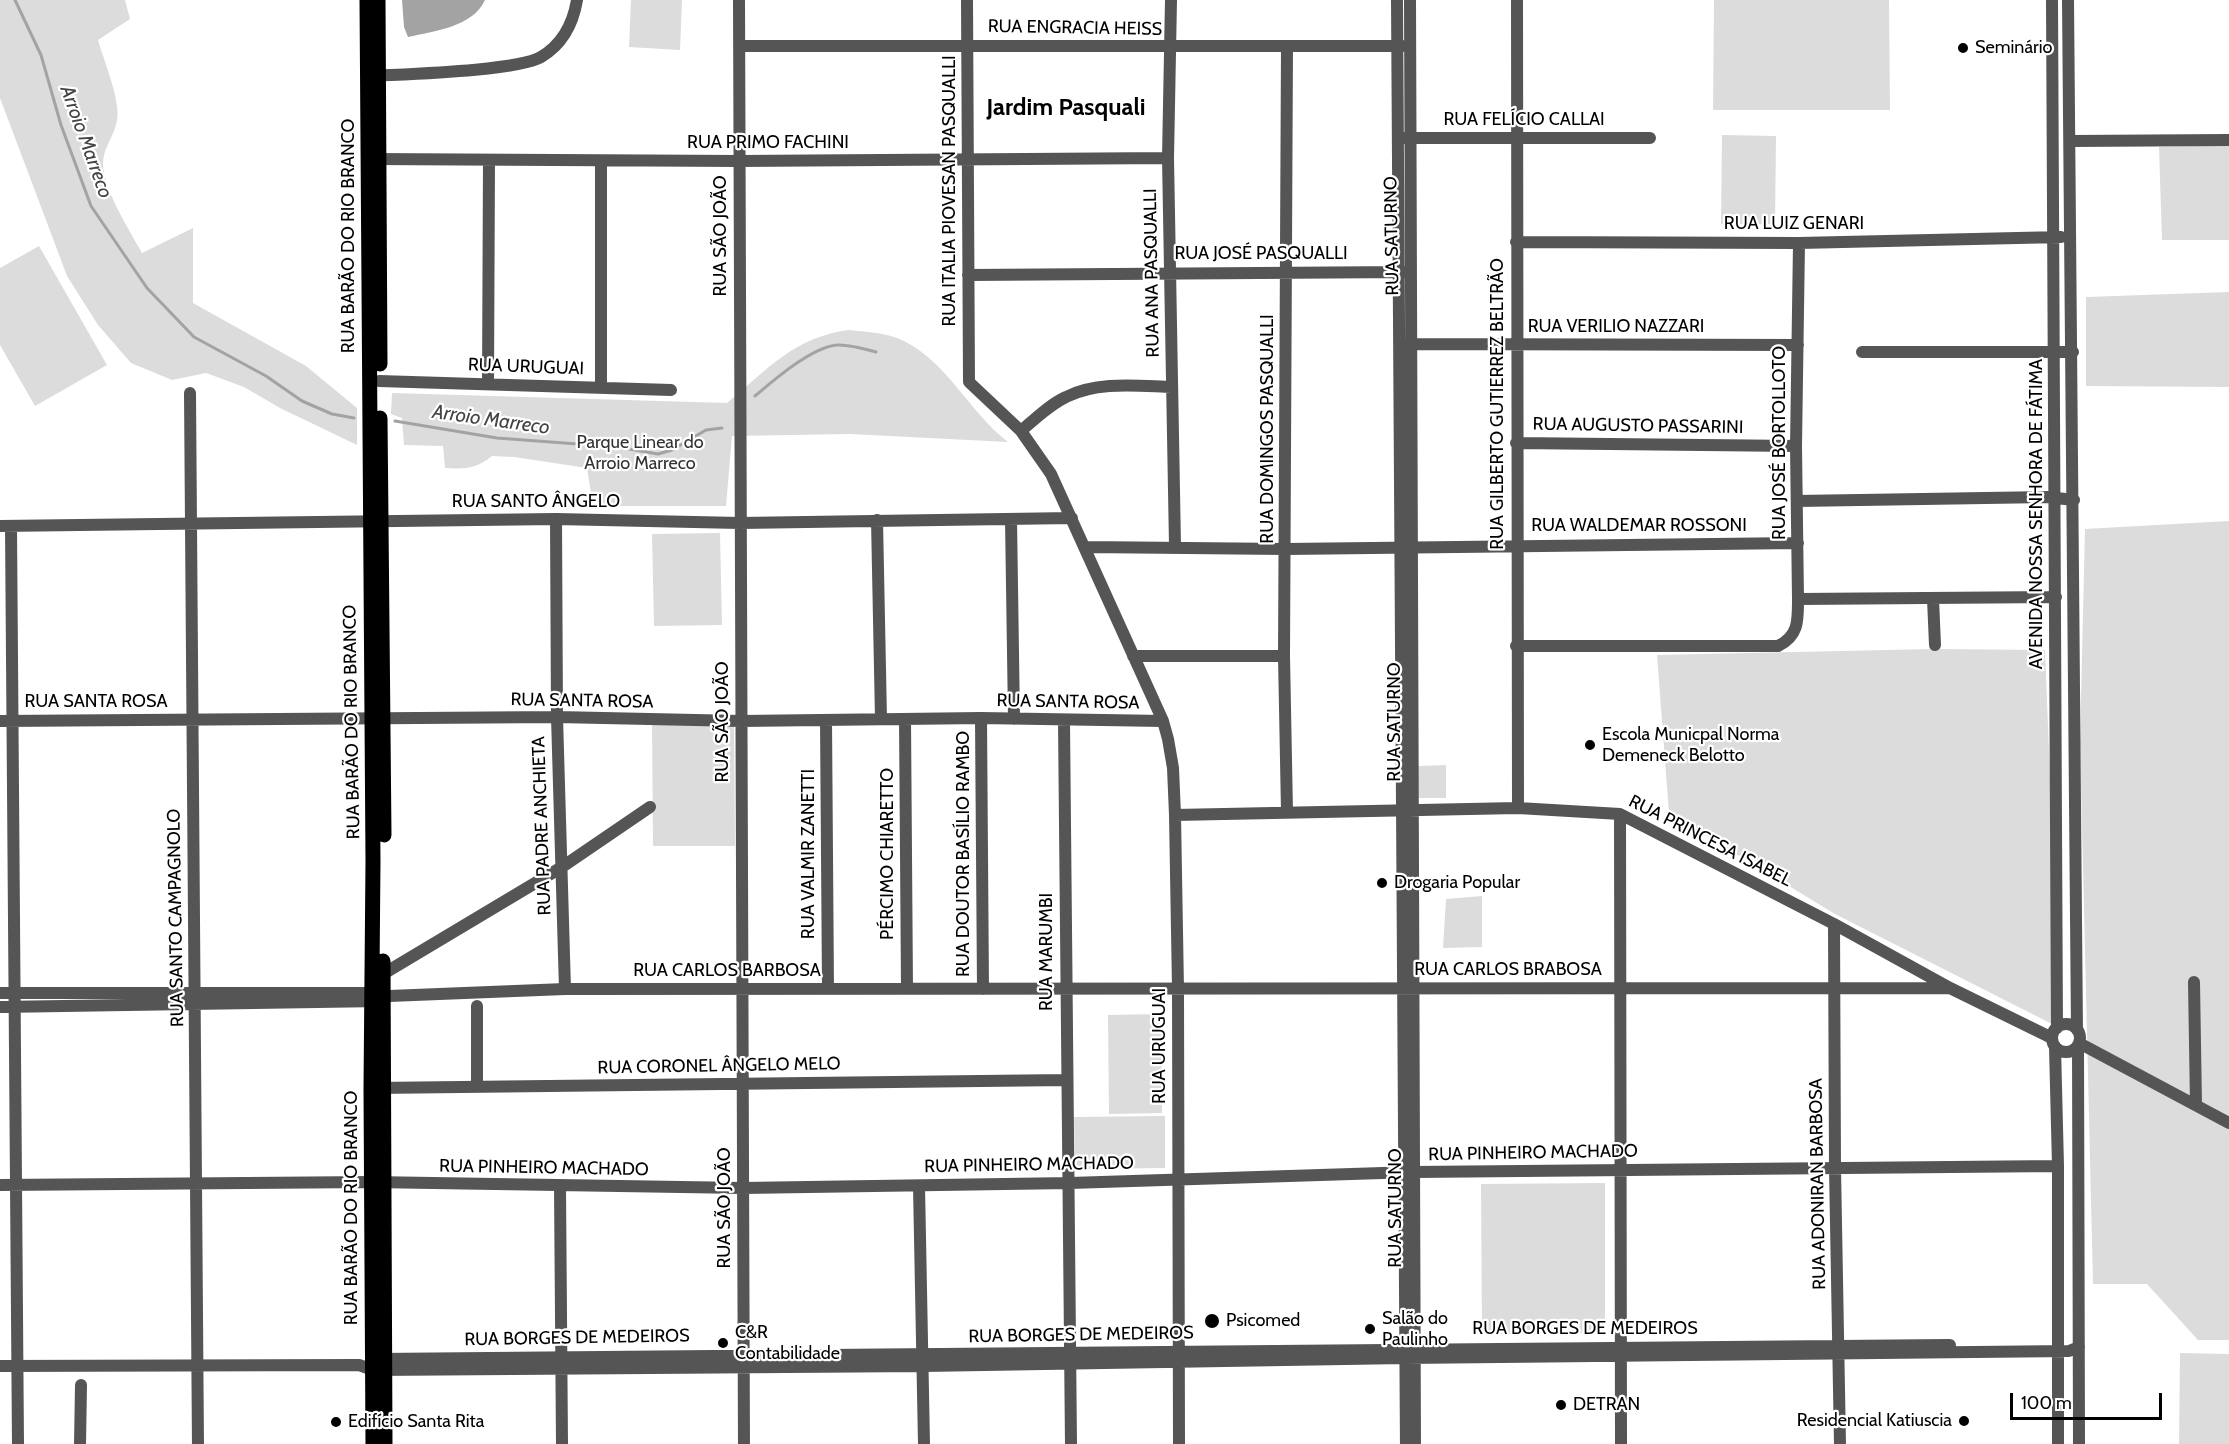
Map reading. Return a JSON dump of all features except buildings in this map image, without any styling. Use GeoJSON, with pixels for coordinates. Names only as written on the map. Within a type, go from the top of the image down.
{"type":"FeatureCollection","features":[{"type":"Feature","properties":{"kind":"main road","name":"RUA BARÃO DO RIO BRANCO"},"geometry":{"type":"LineString","coordinates":[[367,0],[373,76],[380,997],[373,1444]]}},
{"type":"Feature","properties":{"kind":"main road","name":"RUA BARÃO DO RIO BRANCO"},"geometry":{"type":"LineString","coordinates":[[373,76],[378,0]]}},
{"type":"Feature","properties":{"kind":"main road","name":"RUA BARÃO DO RIO BRANCO"},"geometry":{"type":"LineString","coordinates":[[374,159],[380,381],[375,453]]}},
{"type":"Feature","properties":{"kind":"main road","name":"RUA BARÃO DO RIO BRANCO"},"geometry":{"type":"LineString","coordinates":[[378,931],[383,974],[380,997]]}},
{"type":"Feature","properties":{"kind":"main road","name":"RUA BARÃO DO RIO BRANCO"},"geometry":{"type":"LineString","coordinates":[[375,1364],[386,1444]]}},
{"type":"Feature","properties":{"kind":"street"},"geometry":{"type":"LineString","coordinates":[[373,76],[514,65],[539,58],[556,46],[566,33],[574,18],[578,0]]}},
{"type":"Feature","properties":{"kind":"street","name":"RUA SÃO JOÃO"},"geometry":{"type":"LineString","coordinates":[[739,0],[744,1444]]}},
{"type":"Feature","properties":{"kind":"street","name":"RUA ITALIA PIOVESAN PASQUALLI"},"geometry":{"type":"LineString","coordinates":[[967,0],[969,382]]}},
{"type":"Feature","properties":{"kind":"street","name":"RUA ANA PASQUALLI"},"geometry":{"type":"LineString","coordinates":[[1171,0],[1168,158],[1175,546]]}},
{"type":"Feature","properties":{"kind":"street","name":"RUA SATURNO"},"geometry":{"type":"LineString","coordinates":[[1397,0],[1397,46],[1403,138],[1404,273],[1411,344],[1406,548],[1410,1353],[1415,1444]]}},
{"type":"Feature","properties":{"kind":"street","name":"RUA SATURNO"},"geometry":{"type":"LineString","coordinates":[[1403,138],[1410,46],[1410,0]]}},
{"type":"Feature","properties":{"kind":"street","name":"RUA GILBERTO GUTIERREZ BELTRÃO"},"geometry":{"type":"LineString","coordinates":[[1516,0],[1518,808]]}},
{"type":"Feature","properties":{"kind":"street","name":"AVENIDA NOSSA SENHORA DE FÁTIMA"},"geometry":{"type":"LineString","coordinates":[[2052,0],[2058,1444]]}},
{"type":"Feature","properties":{"kind":"street","name":"AVENIDA NOSSA SENHORA DE FÁTIMA"},"geometry":{"type":"LineString","coordinates":[[2068,0],[2073,352],[2079,1444]]}},
{"type":"Feature","properties":{"kind":"street","name":"RUA ENGRACIA HEISS"},"geometry":{"type":"LineString","coordinates":[[740,46],[967,45],[1171,48],[1410,46]]}},
{"type":"Feature","properties":{"kind":"street","name":"RUA DOMINGOS PASQUALLI"},"geometry":{"type":"LineString","coordinates":[[1287,46],[1284,656],[1287,812]]}},
{"type":"Feature","properties":{"kind":"street","name":"RUA FELÍCIO CALLAI"},"geometry":{"type":"LineString","coordinates":[[1403,138],[1650,138]]}},
{"type":"Feature","properties":{"kind":"street"},"geometry":{"type":"LineString","coordinates":[[2071,141],[2229,140]]}},
{"type":"Feature","properties":{"kind":"street","name":"RUA PRIMO FACHINI"},"geometry":{"type":"LineString","coordinates":[[374,159],[967,161],[1168,158]]}},
{"type":"Feature","properties":{"kind":"street"},"geometry":{"type":"LineString","coordinates":[[488,384],[489,160]]}},
{"type":"Feature","properties":{"kind":"street"},"geometry":{"type":"LineString","coordinates":[[601,388],[602,161]]}},
{"type":"Feature","properties":{"kind":"street","name":"RUA LUIZ GENARI"},"geometry":{"type":"LineString","coordinates":[[1516,242],[1799,243],[2072,237]]}},
{"type":"Feature","properties":{"kind":"street","name":"RUA JOSÉ BORTOLLOTO"},"geometry":{"type":"LineString","coordinates":[[1516,646],[1778,646],[1789,641],[1797,624],[1798,599],[1796,446],[1799,243]]}},
{"type":"Feature","properties":{"kind":"street","name":"RUA JOSÉ PASQUALLI"},"geometry":{"type":"LineString","coordinates":[[968,275],[1171,272],[1404,273]]}},
{"type":"Feature","properties":{"kind":"street","name":"RUA SATURNO"},"geometry":{"type":"LineString","coordinates":[[1404,273],[1398,344],[1406,548]]}},
{"type":"Feature","properties":{"kind":"street","name":"RUA VERILIO NAZZARI"},"geometry":{"type":"LineString","coordinates":[[1398,344],[1798,345]]}},
{"type":"Feature","properties":{"kind":"street"},"geometry":{"type":"LineString","coordinates":[[1862,352],[2073,352]]}},
{"type":"Feature","properties":{"kind":"street","name":"RUA URUGUAI"},"geometry":{"type":"LineString","coordinates":[[380,381],[671,390]]}},
{"type":"Feature","properties":{"kind":"street","name":"RUA URUGUAI"},"geometry":{"type":"LineString","coordinates":[[969,382],[1021,431],[1051,474],[1163,721],[1173,768],[1178,989],[1179,1444]]}},
{"type":"Feature","properties":{"kind":"street"},"geometry":{"type":"LineString","coordinates":[[1021,431],[1057,402],[1085,389],[1116,385],[1172,387]]}},
{"type":"Feature","properties":{"kind":"street","name":"RUA SANTO CAMPAGNOLO"},"geometry":{"type":"LineString","coordinates":[[190,393],[198,1444]]}},
{"type":"Feature","properties":{"kind":"street","name":"RUA AUGUSTO PASSARINI"},"geometry":{"type":"LineString","coordinates":[[1516,443],[1796,446]]}},
{"type":"Feature","properties":{"kind":"street"},"geometry":{"type":"LineString","coordinates":[[1797,501],[2055,498],[2074,500]]}},
{"type":"Feature","properties":{"kind":"street","name":"RUA SANTO ÂNGELO"},"geometry":{"type":"LineString","coordinates":[[5,526],[375,520],[556,519],[740,523],[1072,518]]}},
{"type":"Feature","properties":{"kind":"street","name":"RUA PADRE ANCHIETA"},"geometry":{"type":"LineString","coordinates":[[556,519],[557,717],[565,989]]}},
{"type":"Feature","properties":{"kind":"street"},"geometry":{"type":"LineString","coordinates":[[1011,519],[1014,718]]}},
{"type":"Feature","properties":{"kind":"street"},"geometry":{"type":"LineString","coordinates":[[877,520],[881,718]]}},
{"type":"Feature","properties":{"kind":"street"},"geometry":{"type":"LineString","coordinates":[[5,526],[6,862],[15,992],[18,1444]]}},
{"type":"Feature","properties":{"kind":"street","name":"RUA WALDEMAR ROSSONI"},"geometry":{"type":"LineString","coordinates":[[1085,547],[1175,546],[1286,549],[1798,543]]}},
{"type":"Feature","properties":{"kind":"street"},"geometry":{"type":"LineString","coordinates":[[1798,599],[2056,597]]}},
{"type":"Feature","properties":{"kind":"street"},"geometry":{"type":"LineString","coordinates":[[1933,599],[1935,645]]}},
{"type":"Feature","properties":{"kind":"street"},"geometry":{"type":"LineString","coordinates":[[1133,656],[1284,656]]}},
{"type":"Feature","properties":{"kind":"street","name":"RUA SANTA ROSA"},"geometry":{"type":"LineString","coordinates":[[6,721],[557,717],[741,721],[881,718],[1163,721]]}},
{"type":"Feature","properties":{"kind":"street","name":"RUA DOUTOR BASÍLIO RAMBO"},"geometry":{"type":"LineString","coordinates":[[981,718],[983,989]]}},
{"type":"Feature","properties":{"kind":"street","name":"PÉRCIMO CHIARETTO"},"geometry":{"type":"LineString","coordinates":[[905,719],[907,989]]}},
{"type":"Feature","properties":{"kind":"street","name":"RUA VALMIR ZANETTI"},"geometry":{"type":"LineString","coordinates":[[826,720],[828,989]]}},
{"type":"Feature","properties":{"kind":"street","name":"RUA MARUMBI"},"geometry":{"type":"LineString","coordinates":[[1064,721],[1071,1444]]}},
{"type":"Feature","properties":{"kind":"street"},"geometry":{"type":"LineString","coordinates":[[383,974],[562,867],[650,807]]}},
{"type":"Feature","properties":{"kind":"street","name":"RUA PRINCESA ISABEL"},"geometry":{"type":"LineString","coordinates":[[1175,815],[1518,808],[1620,814],[1834,924],[1950,988],[2055,1037]]}},
{"type":"Feature","properties":{"kind":"street"},"geometry":{"type":"LineString","coordinates":[[1620,814],[1621,1444]]}},
{"type":"Feature","properties":{"kind":"street","name":"RUA ADONIRAN BARBOSA"},"geometry":{"type":"LineString","coordinates":[[1834,924],[1835,1168],[1840,1444]]}},
{"type":"Feature","properties":{"kind":"street"},"geometry":{"type":"LineString","coordinates":[[2194,982],[2196,1105]]}},
{"type":"Feature","properties":{"kind":"street","name":"RUA CARLOS BRABOSA"},"geometry":{"type":"LineString","coordinates":[[1065,989],[1950,988]]}},
{"type":"Feature","properties":{"kind":"street","name":"RUA CARLOS BARBOSA"},"geometry":{"type":"LineString","coordinates":[[0,993],[195,999],[380,997],[565,989],[1065,989]]}},
{"type":"Feature","properties":{"kind":"street","name":"RUA CARLOS BARBOSA"},"geometry":{"type":"LineString","coordinates":[[0,1007],[111,998]]}},
{"type":"Feature","properties":{"kind":"street"},"geometry":{"type":"LineString","coordinates":[[477,1006],[477,1087]]}},
{"type":"Feature","properties":{"kind":"street"},"geometry":{"type":"LineString","coordinates":[[2077,1030],[2070,1025],[2055,1037],[2061,1051],[2068,1052],[2078,1044],[2229,1123]]}},
{"type":"Feature","properties":{"kind":"street","name":"RUA CORONEL ÂNGELO MELO"},"geometry":{"type":"LineString","coordinates":[[377,1088],[1067,1080]]}},
{"type":"Feature","properties":{"kind":"street","name":"RUA PINHEIRO MACHADO"},"geometry":{"type":"LineString","coordinates":[[0,1185],[377,1182],[560,1187],[742,1188],[1070,1183],[1409,1172],[2058,1166]]}},
{"type":"Feature","properties":{"kind":"street"},"geometry":{"type":"LineString","coordinates":[[919,1186],[924,1444]]}},
{"type":"Feature","properties":{"kind":"street"},"geometry":{"type":"LineString","coordinates":[[560,1187],[562,1444]]}},
{"type":"Feature","properties":{"kind":"street"},"geometry":{"type":"LineString","coordinates":[[2057,1348],[2073,1344],[2079,1347]]}},
{"type":"Feature","properties":{"kind":"street","name":"RUA BORGES DE MEDEIROS"},"geometry":{"type":"LineString","coordinates":[[375,1364],[744,1360],[923,1361],[1410,1353],[2057,1348]]}},
{"type":"Feature","properties":{"kind":"street","name":"RUA SATURNO"},"geometry":{"type":"LineString","coordinates":[[1406,1444],[1410,1353]]}},
{"type":"Feature","properties":{"kind":"street"},"geometry":{"type":"LineString","coordinates":[[0,1366],[375,1364]]}},
{"type":"Feature","properties":{"kind":"street"},"geometry":{"type":"LineString","coordinates":[[80,1444],[81,1385]]}},
{"type":"Feature","properties":{"kind":"green space"},"geometry":{"type":"Polygon","coordinates":[[[0,0],[125,0],[130,19],[98,40],[117,106],[116,125],[106,149],[103,164],[104,175],[118,210],[142,253],[193,228],[193,303],[306,366],[357,408],[357,445],[280,408],[244,387],[206,373],[172,380],[131,363],[98,325],[67,276],[0,98],[0,0]]]}},
{"type":"Feature","properties":{"kind":"green space"},"geometry":{"type":"Polygon","coordinates":[[[631,0],[682,0],[680,50],[629,47],[631,0]]]}},
{"type":"Feature","properties":{"kind":"green space"},"geometry":{"type":"Polygon","coordinates":[[[1714,0],[1889,0],[1890,110],[1713,110],[1714,0]]]}},
{"type":"Feature","properties":{"kind":"green space"},"geometry":{"type":"Polygon","coordinates":[[[1722,135],[1776,136],[1775,224],[1721,224],[1722,135]]]}},
{"type":"Feature","properties":{"kind":"green space"},"geometry":{"type":"Polygon","coordinates":[[[2229,145],[2229,240],[2162,240],[2159,147],[2229,145]]]}},
{"type":"Feature","properties":{"kind":"green space"},"geometry":{"type":"Polygon","coordinates":[[[39,246],[107,365],[35,406],[0,345],[0,268],[39,246]]]}},
{"type":"Feature","properties":{"kind":"green space"},"geometry":{"type":"Polygon","coordinates":[[[2229,292],[2229,387],[2086,386],[2086,297],[2229,292]]]}},
{"type":"Feature","properties":{"kind":"green space","name":"Parque Linear do Arroio Marreco"},"geometry":{"type":"Polygon","coordinates":[[[849,330],[892,336],[920,350],[946,375],[994,430],[1008,442],[850,434],[732,436],[726,506],[593,506],[587,468],[492,456],[481,464],[470,467],[445,468],[443,446],[404,445],[402,418],[391,414],[392,393],[727,403],[769,367],[797,347],[830,334],[849,330]]]}},
{"type":"Feature","properties":{"kind":"green space"},"geometry":{"type":"Polygon","coordinates":[[[2229,521],[2229,1340],[2198,1340],[2147,1284],[2093,1284],[2080,742],[2085,529],[2229,521]]]}},
{"type":"Feature","properties":{"kind":"green space"},"geometry":{"type":"Polygon","coordinates":[[[720,533],[722,625],[654,626],[652,534],[720,533]]]}},
{"type":"Feature","properties":{"kind":"green space"},"geometry":{"type":"Polygon","coordinates":[[[1933,649],[2045,650],[2052,829],[2052,1024],[1835,914],[1669,813],[1657,655],[1933,649]]]}},
{"type":"Feature","properties":{"kind":"green space"},"geometry":{"type":"Polygon","coordinates":[[[734,722],[735,846],[653,846],[652,723],[734,722]]]}},
{"type":"Feature","properties":{"kind":"green space"},"geometry":{"type":"Polygon","coordinates":[[[1446,765],[1446,798],[1418,798],[1417,766],[1446,765]]]}},
{"type":"Feature","properties":{"kind":"green space"},"geometry":{"type":"Polygon","coordinates":[[[1482,896],[1482,947],[1443,948],[1446,899],[1482,896]]]}},
{"type":"Feature","properties":{"kind":"green space"},"geometry":{"type":"Polygon","coordinates":[[[1161,1014],[1162,1113],[1109,1114],[1108,1015],[1161,1014]]]}},
{"type":"Feature","properties":{"kind":"green space"},"geometry":{"type":"Polygon","coordinates":[[[1165,1116],[1165,1168],[1075,1169],[1074,1117],[1165,1116]]]}},
{"type":"Feature","properties":{"kind":"green space"},"geometry":{"type":"Polygon","coordinates":[[[1605,1183],[1605,1333],[1482,1334],[1481,1184],[1605,1183]]]}},
{"type":"Feature","properties":{"kind":"green space"},"geometry":{"type":"Polygon","coordinates":[[[2180,1353],[2229,1354],[2229,1444],[2179,1444],[2180,1353]]]}},
{"type":"Feature","properties":{"kind":"shaded area"},"geometry":{"type":"Polygon","coordinates":[[[402,0],[485,0],[472,16],[462,22],[441,30],[408,37],[404,27],[402,0]]]}},
{"type":"Feature","properties":{"kind":"waterway","name":"Arroio Marreco"},"geometry":{"type":"LineString","coordinates":[[15,0],[41,55],[61,125],[91,206],[147,288],[194,337],[266,376],[302,401],[332,414],[354,418]]}},
{"type":"Feature","properties":{"kind":"waterway","name":"Arroio Marreco"},"geometry":{"type":"LineString","coordinates":[[755,396],[795,364],[818,351],[839,345],[876,352]]}},
{"type":"Feature","properties":{"kind":"waterway","name":"Arroio Marreco"},"geometry":{"type":"LineString","coordinates":[[395,421],[497,438],[618,447],[658,454],[672,450],[706,430],[722,428]]}},
{"type":"Feature","properties":{"kind":"place","name":"Seminário"},"geometry":{"type":"Point","coordinates":[1963,48]}},
{"type":"Feature","properties":{"kind":"place","name":"Escola Municpal Norma Demeneck Belotto"},"geometry":{"type":"Point","coordinates":[1590,745]}},
{"type":"Feature","properties":{"kind":"place","name":"Drogaria Popular"},"geometry":{"type":"Point","coordinates":[1382,883]}},
{"type":"Feature","properties":{"kind":"place","name":"Psicomed"},"geometry":{"type":"Point","coordinates":[1212,1321]}},
{"type":"Feature","properties":{"kind":"place","name":"Salão do Paulinho"},"geometry":{"type":"Point","coordinates":[1370,1329]}},
{"type":"Feature","properties":{"kind":"place","name":"C&R Contabilidade"},"geometry":{"type":"Point","coordinates":[723,1343]}},
{"type":"Feature","properties":{"kind":"place","name":"DETRAN"},"geometry":{"type":"Point","coordinates":[1561,1405]}},
{"type":"Feature","properties":{"kind":"place","name":"Residencial Katiuscia"},"geometry":{"type":"Point","coordinates":[1964,1421]}},
{"type":"Feature","properties":{"kind":"place","name":"Edifício Santa Rita"},"geometry":{"type":"Point","coordinates":[336,1422]}},
{"type":"Feature","properties":{"kind":"district","name":"Jardim Pasquali"},"geometry":{"type":"Point","coordinates":[1066,108]}}]}
